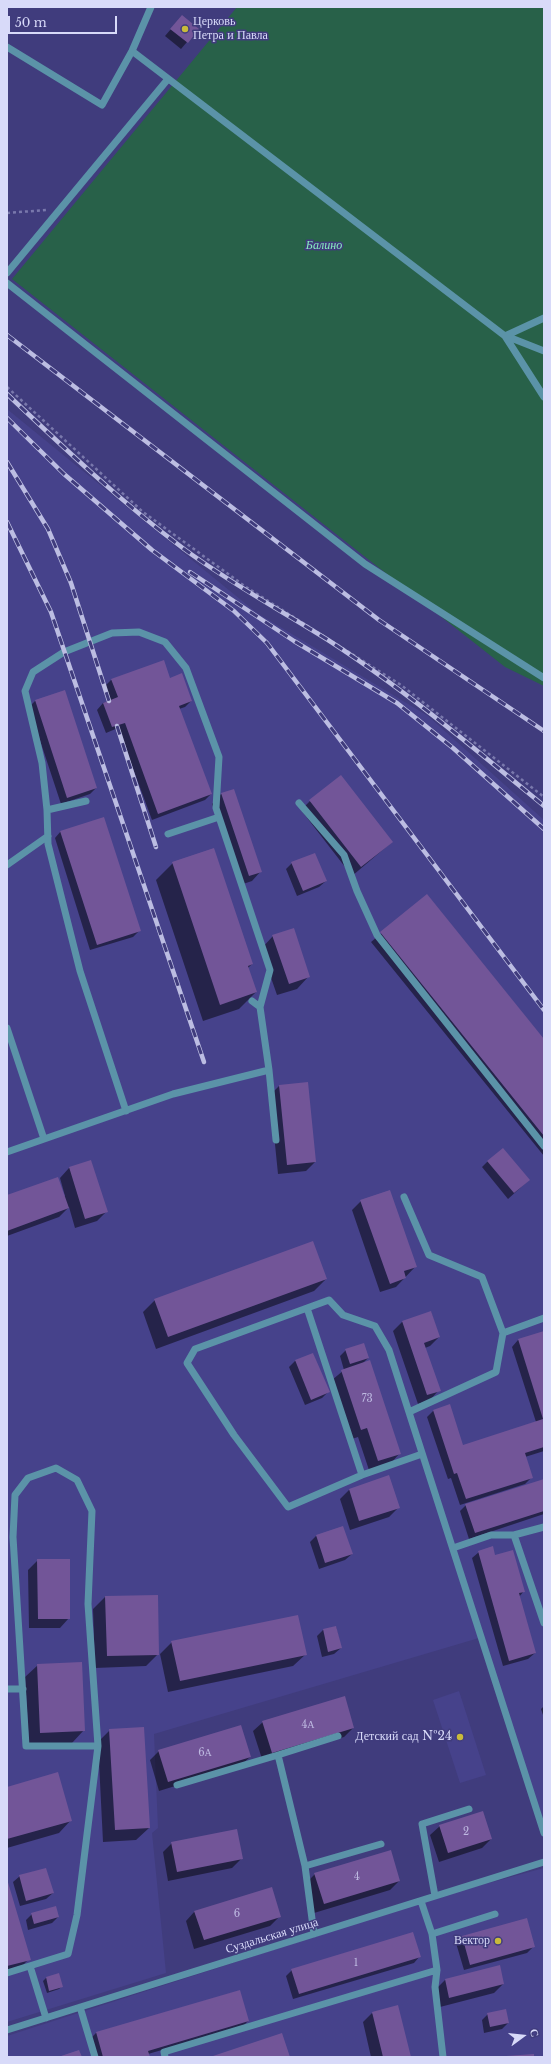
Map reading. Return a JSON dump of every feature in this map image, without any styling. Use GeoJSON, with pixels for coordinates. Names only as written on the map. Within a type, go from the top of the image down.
{"type":"FeatureCollection","features":[{"type":"Feature","properties":{"kind":"street"},"geometry":{"type":"LineString","coordinates":[[7,47],[102,105],[132,51],[151,7]]}},
{"type":"Feature","properties":{"kind":"street"},"geometry":{"type":"LineString","coordinates":[[132,51],[505,336],[544,351]]}},
{"type":"Feature","properties":{"kind":"street"},"geometry":{"type":"LineString","coordinates":[[7,273],[168,79]]}},
{"type":"Feature","properties":{"kind":"street"},"geometry":{"type":"LineString","coordinates":[[7,283],[365,564],[544,678]]}},
{"type":"Feature","properties":{"kind":"street"},"geometry":{"type":"LineString","coordinates":[[505,336],[544,318]]}},
{"type":"Feature","properties":{"kind":"street"},"geometry":{"type":"LineString","coordinates":[[505,336],[544,397]]}},
{"type":"Feature","properties":{"kind":"street"},"geometry":{"type":"LineString","coordinates":[[126,1111],[80,971],[48,844],[47,810],[42,763],[25,691],[33,672],[64,652],[112,633],[139,632],[165,642],[186,668],[219,757],[216,808],[270,970],[260,1007],[269,1070],[276,1140]]}},
{"type":"Feature","properties":{"kind":"street"},"geometry":{"type":"LineString","coordinates":[[47,810],[86,801]]}},
{"type":"Feature","properties":{"kind":"street"},"geometry":{"type":"LineString","coordinates":[[299,803],[344,855],[357,891],[377,935],[544,1146]]}},
{"type":"Feature","properties":{"kind":"street"},"geometry":{"type":"LineString","coordinates":[[168,834],[219,817]]}},
{"type":"Feature","properties":{"kind":"street"},"geometry":{"type":"LineString","coordinates":[[7,865],[48,836]]}},
{"type":"Feature","properties":{"kind":"street"},"geometry":{"type":"LineString","coordinates":[[252,1001],[260,1007]]}},
{"type":"Feature","properties":{"kind":"street"},"geometry":{"type":"LineString","coordinates":[[7,1028],[44,1139]]}},
{"type":"Feature","properties":{"kind":"street"},"geometry":{"type":"LineString","coordinates":[[7,1152],[173,1094],[269,1070]]}},
{"type":"Feature","properties":{"kind":"street"},"geometry":{"type":"LineString","coordinates":[[404,1197],[429,1255],[482,1277],[502,1333],[496,1372],[409,1412]]}},
{"type":"Feature","properties":{"kind":"street"},"geometry":{"type":"LineString","coordinates":[[422,1454],[362,1475],[288,1507],[234,1435],[187,1363],[195,1349],[330,1300],[343,1315],[375,1326],[389,1350],[544,1833]]}},
{"type":"Feature","properties":{"kind":"street"},"geometry":{"type":"LineString","coordinates":[[307,1308],[362,1475]]}},
{"type":"Feature","properties":{"kind":"street"},"geometry":{"type":"LineString","coordinates":[[502,1333],[544,1318]]}},
{"type":"Feature","properties":{"kind":"street"},"geometry":{"type":"LineString","coordinates":[[7,1973],[68,1954],[77,1915],[98,1746],[88,1604],[92,1511],[77,1480],[56,1468],[28,1478],[14,1494],[10,1537],[23,1689],[26,1746],[98,1746]]}},
{"type":"Feature","properties":{"kind":"street"},"geometry":{"type":"LineString","coordinates":[[453,1548],[491,1535],[514,1535],[544,1527]]}},
{"type":"Feature","properties":{"kind":"street"},"geometry":{"type":"LineString","coordinates":[[514,1535],[544,1623]]}},
{"type":"Feature","properties":{"kind":"street"},"geometry":{"type":"LineString","coordinates":[[7,1689],[23,1689]]}},
{"type":"Feature","properties":{"kind":"street"},"geometry":{"type":"LineString","coordinates":[[177,1785],[278,1756],[338,1736]]}},
{"type":"Feature","properties":{"kind":"street"},"geometry":{"type":"LineString","coordinates":[[278,1756],[305,1866],[314,1934]]}},
{"type":"Feature","properties":{"kind":"street"},"geometry":{"type":"LineString","coordinates":[[435,1896],[422,1824],[469,1809]]}},
{"type":"Feature","properties":{"kind":"street"},"geometry":{"type":"LineString","coordinates":[[305,1866],[381,1844]]}},
{"type":"Feature","properties":{"kind":"street","name":"Суздальская улица"},"geometry":{"type":"LineString","coordinates":[[7,2030],[544,1862]]}},
{"type":"Feature","properties":{"kind":"street"},"geometry":{"type":"LineString","coordinates":[[421,1901],[432,1934],[437,1970],[435,1987],[444,2057]]}},
{"type":"Feature","properties":{"kind":"street"},"geometry":{"type":"LineString","coordinates":[[432,1934],[495,1914]]}},
{"type":"Feature","properties":{"kind":"street"},"geometry":{"type":"LineString","coordinates":[[30,1966],[46,2018]]}},
{"type":"Feature","properties":{"kind":"street"},"geometry":{"type":"LineString","coordinates":[[165,2057],[164,2052],[437,1970]]}},
{"type":"Feature","properties":{"kind":"street"},"geometry":{"type":"LineString","coordinates":[[80,2007],[95,2057]]}},
{"type":"Feature","properties":{"kind":"path"},"geometry":{"type":"LineString","coordinates":[[7,213],[61,209]]}},
{"type":"Feature","properties":{"kind":"path"},"geometry":{"type":"LineString","coordinates":[[7,388],[144,512],[246,587],[401,685],[544,797]]}},
{"type":"Feature","properties":{"kind":"shaded area"},"geometry":{"type":"Polygon","coordinates":[[[7,409],[257,613],[428,716],[544,820],[544,1841],[479,1638],[154,1734],[158,1828],[152,1833],[166,1973],[7,2022],[7,409]]]}},
{"type":"Feature","properties":{"kind":"shaded area","name":"Детский сад №24"},"geometry":{"type":"Polygon","coordinates":[[[459,1691],[486,1775],[460,1783],[433,1700],[459,1691]]]}},
{"type":"Feature","properties":{"kind":"shaded area"},"geometry":{"type":"Polygon","coordinates":[[[544,1868],[544,2057],[7,2057],[7,2036],[434,1898],[544,1868]]]}},
{"type":"Feature","properties":{"kind":"green space","name":"Балино"},"geometry":{"type":"Polygon","coordinates":[[[237,7],[544,7],[544,686],[505,667],[12,279],[237,7]]]}},
{"type":"Feature","properties":{"kind":"building","name":"Церковь Петра и Павла"},"geometry":{"type":"Polygon","coordinates":[[[182,15],[199,29],[188,43],[170,29],[182,15]]]}},
{"type":"Feature","properties":{"kind":"building"},"geometry":{"type":"Polygon","coordinates":[[[164,660],[170,678],[182,673],[192,701],[179,706],[212,794],[158,814],[125,723],[112,727],[103,703],[118,697],[111,679],[164,660]]]}},
{"type":"Feature","properties":{"kind":"building"},"geometry":{"type":"Polygon","coordinates":[[[65,690],[97,788],[67,798],[35,700],[65,690]]]}},
{"type":"Feature","properties":{"kind":"building"},"geometry":{"type":"Polygon","coordinates":[[[341,775],[393,842],[361,867],[309,800],[341,775]]]}},
{"type":"Feature","properties":{"kind":"building"},"geometry":{"type":"Polygon","coordinates":[[[234,789],[262,872],[249,876],[221,793],[234,789]]]}},
{"type":"Feature","properties":{"kind":"building"},"geometry":{"type":"Polygon","coordinates":[[[104,817],[141,931],[97,945],[60,831],[104,817]]]}},
{"type":"Feature","properties":{"kind":"building"},"geometry":{"type":"Polygon","coordinates":[[[214,848],[253,964],[248,966],[257,992],[220,1005],[172,862],[214,848]]]}},
{"type":"Feature","properties":{"kind":"building"},"geometry":{"type":"Polygon","coordinates":[[[315,853],[327,881],[303,891],[291,862],[315,853]]]}},
{"type":"Feature","properties":{"kind":"building"},"geometry":{"type":"Polygon","coordinates":[[[427,894],[544,1039],[544,1136],[380,932],[427,894]]]}},
{"type":"Feature","properties":{"kind":"building"},"geometry":{"type":"Polygon","coordinates":[[[294,928],[310,977],[289,984],[272,935],[294,928]]]}},
{"type":"Feature","properties":{"kind":"building"},"geometry":{"type":"Polygon","coordinates":[[[308,1082],[316,1162],[287,1165],[279,1085],[308,1082]]]}},
{"type":"Feature","properties":{"kind":"building"},"geometry":{"type":"Polygon","coordinates":[[[503,1148],[530,1180],[514,1193],[487,1161],[503,1148]]]}},
{"type":"Feature","properties":{"kind":"building"},"geometry":{"type":"Polygon","coordinates":[[[91,1160],[108,1212],[85,1219],[69,1167],[91,1160]]]}},
{"type":"Feature","properties":{"kind":"building"},"geometry":{"type":"Polygon","coordinates":[[[58,1177],[69,1208],[7,1231],[7,1195],[58,1177]]]}},
{"type":"Feature","properties":{"kind":"building"},"geometry":{"type":"Polygon","coordinates":[[[390,1190],[417,1267],[404,1271],[406,1278],[390,1284],[360,1200],[390,1190]]]}},
{"type":"Feature","properties":{"kind":"building"},"geometry":{"type":"Polygon","coordinates":[[[313,1241],[327,1279],[168,1337],[154,1299],[313,1241]]]}},
{"type":"Feature","properties":{"kind":"building"},"geometry":{"type":"Polygon","coordinates":[[[431,1311],[440,1337],[424,1343],[441,1391],[427,1395],[402,1321],[431,1311]]]}},
{"type":"Feature","properties":{"kind":"building"},"geometry":{"type":"Polygon","coordinates":[[[544,1331],[544,1447],[525,1453],[533,1478],[466,1499],[457,1473],[454,1474],[433,1410],[450,1404],[463,1445],[543,1419],[518,1339],[544,1331]]]}},
{"type":"Feature","properties":{"kind":"building"},"geometry":{"type":"Polygon","coordinates":[[[364,1343],[369,1358],[350,1364],[345,1349],[364,1343]]]}},
{"type":"Feature","properties":{"kind":"building"},"geometry":{"type":"Polygon","coordinates":[[[313,1353],[330,1392],[311,1400],[295,1360],[313,1353]]]}},
{"type":"Feature","properties":{"kind":"building"},"geometry":{"type":"Polygon","coordinates":[[[370,1360],[401,1454],[378,1461],[367,1428],[361,1430],[341,1370],[370,1360]]]}},
{"type":"Feature","properties":{"kind":"building"},"geometry":{"type":"Polygon","coordinates":[[[389,1475],[400,1508],[359,1521],[349,1489],[389,1475]]]}},
{"type":"Feature","properties":{"kind":"building"},"geometry":{"type":"Polygon","coordinates":[[[544,1479],[544,1511],[475,1533],[465,1504],[544,1479]]]}},
{"type":"Feature","properties":{"kind":"building"},"geometry":{"type":"Polygon","coordinates":[[[343,1526],[353,1554],[325,1563],[316,1535],[343,1526]]]}},
{"type":"Feature","properties":{"kind":"building"},"geometry":{"type":"Polygon","coordinates":[[[493,1546],[495,1555],[513,1550],[525,1592],[519,1593],[536,1653],[509,1661],[478,1551],[493,1546]]]}},
{"type":"Feature","properties":{"kind":"building"},"geometry":{"type":"Polygon","coordinates":[[[37,1559],[70,1559],[70,1619],[38,1619],[37,1559]]]}},
{"type":"Feature","properties":{"kind":"building"},"geometry":{"type":"Polygon","coordinates":[[[158,1595],[159,1655],[107,1656],[105,1596],[158,1595]]]}},
{"type":"Feature","properties":{"kind":"building"},"geometry":{"type":"Polygon","coordinates":[[[298,1615],[307,1655],[180,1681],[171,1641],[298,1615]]]}},
{"type":"Feature","properties":{"kind":"building"},"geometry":{"type":"Polygon","coordinates":[[[336,1626],[342,1648],[328,1652],[323,1629],[336,1626]]]}},
{"type":"Feature","properties":{"kind":"building"},"geometry":{"type":"Polygon","coordinates":[[[82,1662],[85,1731],[40,1733],[37,1664],[82,1662]]]}},
{"type":"Feature","properties":{"kind":"building"},"geometry":{"type":"Polygon","coordinates":[[[345,1696],[354,1728],[272,1753],[262,1721],[345,1696]]]}},
{"type":"Feature","properties":{"kind":"building"},"geometry":{"type":"Polygon","coordinates":[[[241,1725],[251,1757],[168,1782],[158,1750],[241,1725]]]}},
{"type":"Feature","properties":{"kind":"building"},"geometry":{"type":"Polygon","coordinates":[[[144,1727],[150,1828],[115,1830],[109,1729],[144,1727]]]}},
{"type":"Feature","properties":{"kind":"building"},"geometry":{"type":"Polygon","coordinates":[[[58,1772],[72,1821],[7,1839],[7,1787],[58,1772]]]}},
{"type":"Feature","properties":{"kind":"building"},"geometry":{"type":"Polygon","coordinates":[[[483,1811],[492,1839],[448,1853],[439,1825],[483,1811]]]}},
{"type":"Feature","properties":{"kind":"building"},"geometry":{"type":"Polygon","coordinates":[[[237,1829],[243,1859],[177,1872],[171,1842],[237,1829]]]}},
{"type":"Feature","properties":{"kind":"building"},"geometry":{"type":"Polygon","coordinates":[[[391,1850],[400,1881],[324,1904],[314,1873],[391,1850]]]}},
{"type":"Feature","properties":{"kind":"building"},"geometry":{"type":"Polygon","coordinates":[[[46,1868],[54,1893],[26,1901],[19,1875],[46,1868]]]}},
{"type":"Feature","properties":{"kind":"building"},"geometry":{"type":"Polygon","coordinates":[[[7,1879],[31,1960],[7,1966],[7,1879]]]}},
{"type":"Feature","properties":{"kind":"building"},"geometry":{"type":"Polygon","coordinates":[[[272,1887],[281,1917],[204,1940],[194,1911],[272,1887]]]}},
{"type":"Feature","properties":{"kind":"building"},"geometry":{"type":"Polygon","coordinates":[[[56,1906],[59,1917],[34,1924],[31,1913],[56,1906]]]}},
{"type":"Feature","properties":{"kind":"building","name":"Вектор"},"geometry":{"type":"Polygon","coordinates":[[[527,1918],[535,1947],[470,1965],[462,1936],[527,1918]]]}},
{"type":"Feature","properties":{"kind":"building"},"geometry":{"type":"Polygon","coordinates":[[[413,1932],[421,1957],[299,1994],[291,1969],[413,1932]]]}},
{"type":"Feature","properties":{"kind":"building"},"geometry":{"type":"Polygon","coordinates":[[[500,1965],[504,1984],[449,1998],[445,1979],[500,1965]]]}},
{"type":"Feature","properties":{"kind":"building"},"geometry":{"type":"Polygon","coordinates":[[[59,1973],[63,1987],[49,1991],[46,1977],[59,1973]]]}},
{"type":"Feature","properties":{"kind":"building"},"geometry":{"type":"Polygon","coordinates":[[[240,1990],[249,2021],[148,2051],[150,2057],[103,2057],[96,2032],[240,1990]]]}},
{"type":"Feature","properties":{"kind":"building"},"geometry":{"type":"Polygon","coordinates":[[[398,2005],[411,2057],[383,2057],[372,2012],[398,2005]]]}},
{"type":"Feature","properties":{"kind":"building"},"geometry":{"type":"Polygon","coordinates":[[[506,2009],[509,2023],[490,2027],[487,2013],[506,2009]]]}},
{"type":"Feature","properties":{"kind":"building"},"geometry":{"type":"Polygon","coordinates":[[[282,2033],[290,2057],[210,2057],[282,2033]]]}},
{"type":"Feature","properties":{"kind":"building"},"geometry":{"type":"Polygon","coordinates":[[[79,2050],[82,2057],[58,2057],[79,2050]]]}},
{"type":"Feature","properties":{"kind":"building"},"geometry":{"type":"Polygon","coordinates":[[[534,2054],[534,2057],[506,2057],[506,2056],[534,2054]]]}},
{"type":"Feature","properties":{"kind":"railway"},"geometry":{"type":"LineString","coordinates":[[7,335],[379,620],[544,731]]}},
{"type":"Feature","properties":{"kind":"railway"},"geometry":{"type":"LineString","coordinates":[[7,394],[115,494],[184,549],[237,585],[328,640],[384,678],[491,762],[544,806]]}},
{"type":"Feature","properties":{"kind":"railway"},"geometry":{"type":"LineString","coordinates":[[7,418],[64,474],[152,550],[234,611],[267,643],[544,1010]]}},
{"type":"Feature","properties":{"kind":"railway"},"geometry":{"type":"LineString","coordinates":[[7,462],[48,529],[71,583],[109,701]]}},
{"type":"Feature","properties":{"kind":"railway"},"geometry":{"type":"LineString","coordinates":[[7,522],[51,612],[204,1062]]}},
{"type":"Feature","properties":{"kind":"railway"},"geometry":{"type":"LineString","coordinates":[[190,572],[294,641],[397,703],[453,748],[544,829]]}},
{"type":"Feature","properties":{"kind":"railway"},"geometry":{"type":"LineString","coordinates":[[117,726],[156,847]]}},
{"type":"Feature","properties":{"kind":"place","name":"Церковь Петра и Павла"},"geometry":{"type":"Point","coordinates":[185,29]}},
{"type":"Feature","properties":{"kind":"place","name":"Детский сад №24"},"geometry":{"type":"Point","coordinates":[460,1737]}},
{"type":"Feature","properties":{"kind":"place","name":"Вектор"},"geometry":{"type":"Point","coordinates":[498,1941]}}]}
